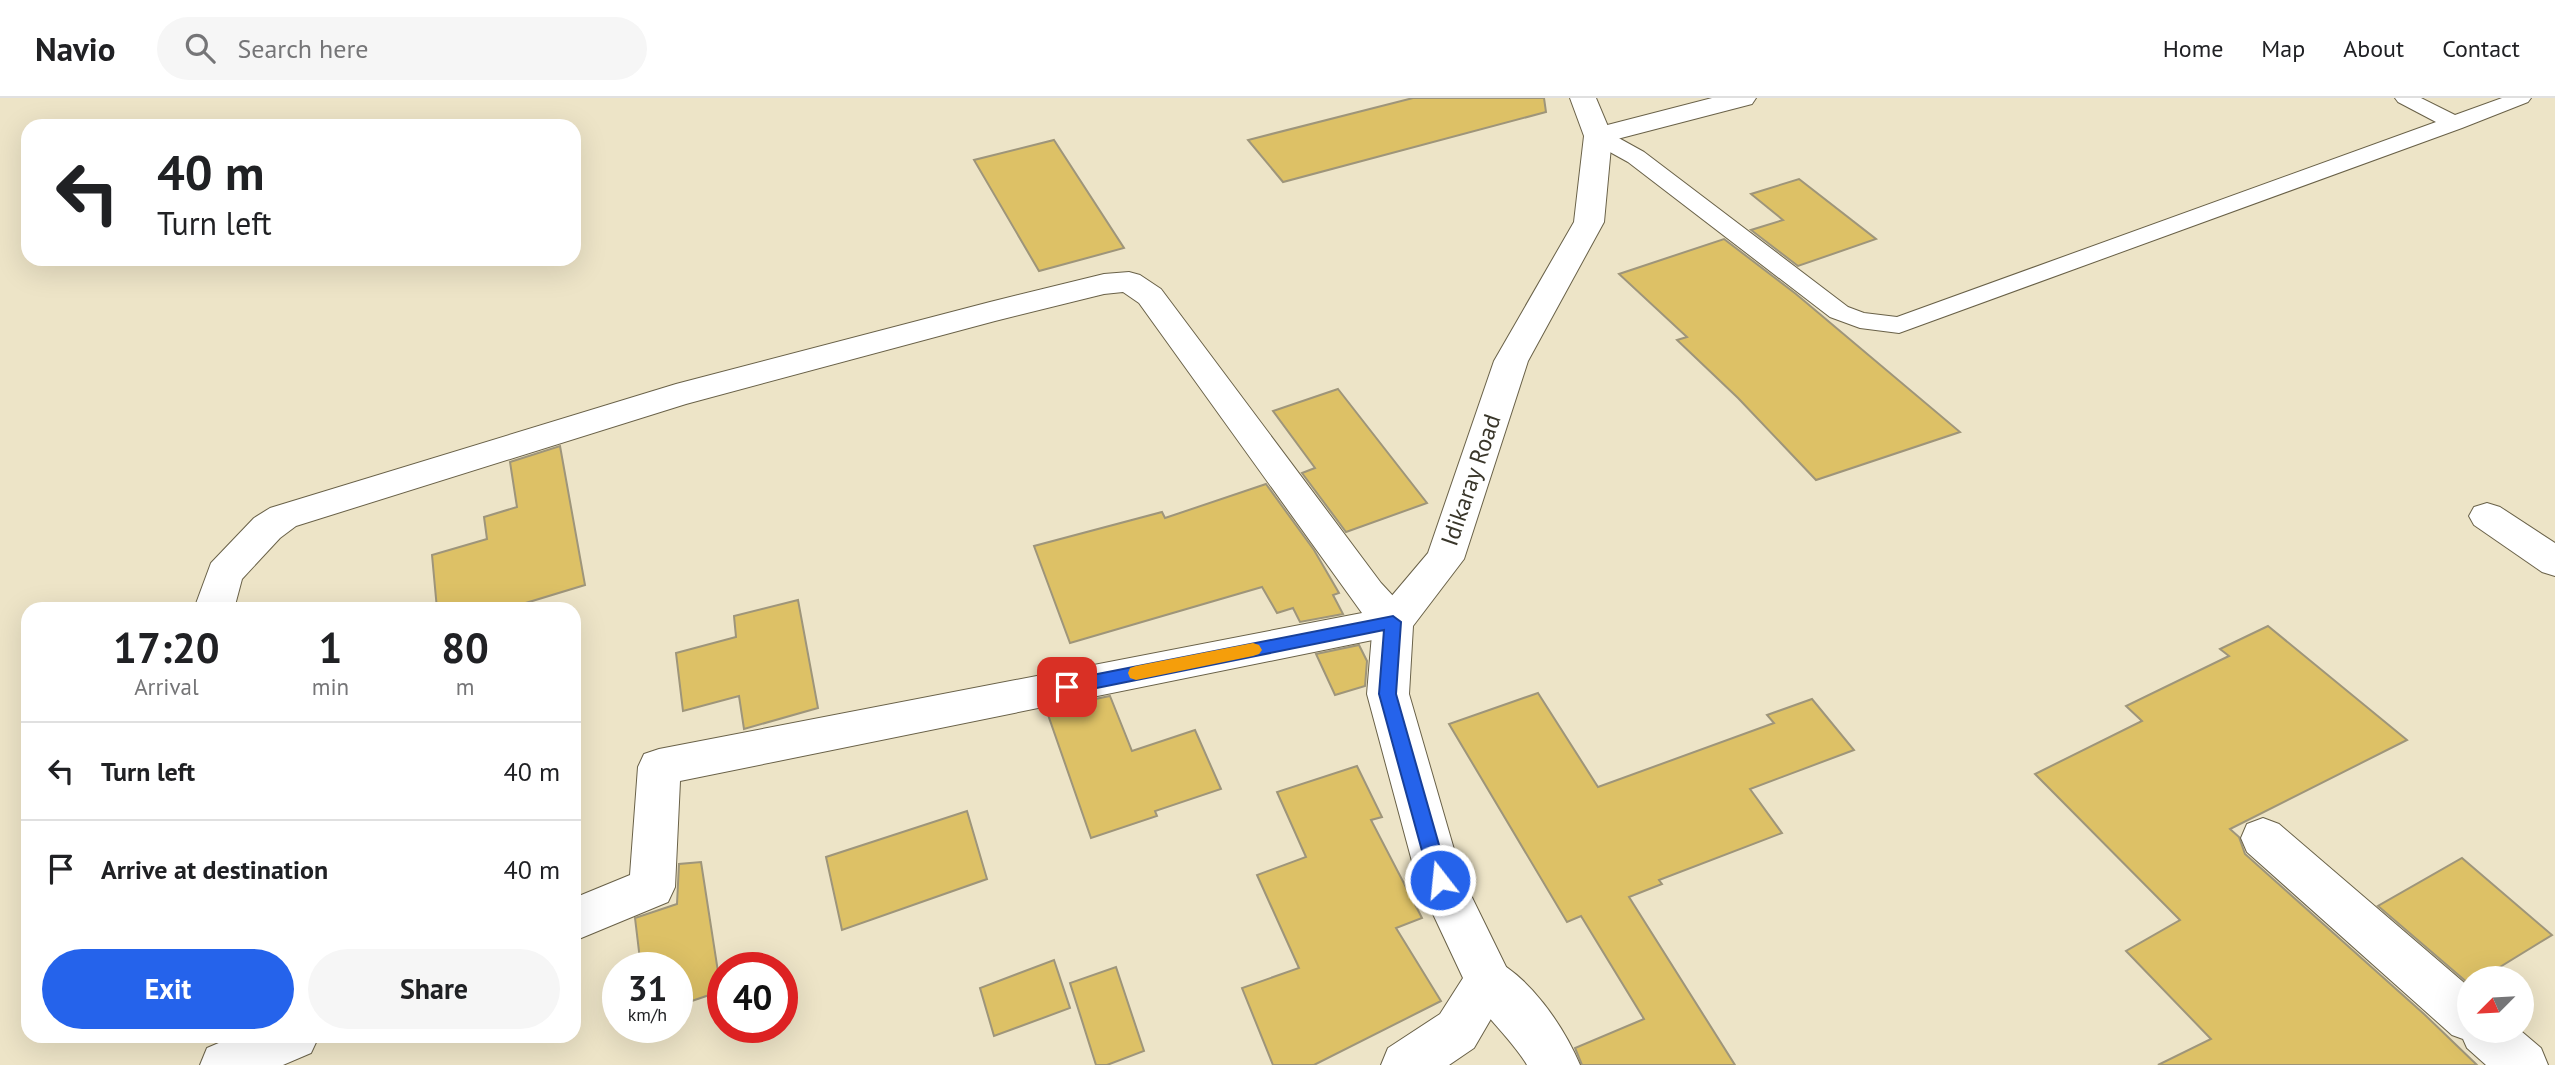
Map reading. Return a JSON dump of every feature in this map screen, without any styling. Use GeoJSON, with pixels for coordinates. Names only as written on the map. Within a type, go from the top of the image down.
{"type":"FeatureCollection","features":[{"type":"Feature","properties":{"kind":"street","name":"Idikaray Road"},"geometry":{"type":"LineString","coordinates":[[1393,622],[1445,559],[1511,361],[1589,222],[1598,136],[1583,98]]}},
{"type":"Feature","properties":{"kind":"street"},"geometry":{"type":"LineString","coordinates":[[1598,136],[1743,98]]}},
{"type":"Feature","properties":{"kind":"street"},"geometry":{"type":"LineString","coordinates":[[216,602],[225,573],[267,528],[283,517],[676,395],[990,312],[1104,284],[1129,282],[1150,296],[1367,593],[1393,622],[1388,694],[1440,880],[1489,981],[1532,1028],[1555,1065]]}},
{"type":"Feature","properties":{"kind":"street"},"geometry":{"type":"LineString","coordinates":[[2487,516],[2555,562]]}},
{"type":"Feature","properties":{"kind":"street"},"geometry":{"type":"LineString","coordinates":[[581,917],[652,887],[659,767],[1393,622]]}},
{"type":"Feature","properties":{"kind":"street"},"geometry":{"type":"LineString","coordinates":[[2263,838],[2457,1008]]}},
{"type":"Feature","properties":{"kind":"street"},"geometry":{"type":"LineString","coordinates":[[1406,1065],[1457,1031],[1489,981]]}},
{"type":"Feature","properties":{"kind":"street"},"geometry":{"type":"LineString","coordinates":[[225,1065],[278,1043]]}},
{"type":"Feature","properties":{"kind":"street"},"geometry":{"type":"LineString","coordinates":[[2498,1043],[2523,1065]]}},
{"type":"Feature","properties":{"kind":"lane"},"geometry":{"type":"LineString","coordinates":[[2404,98],[2454,123]]}},
{"type":"Feature","properties":{"kind":"lane"},"geometry":{"type":"LineString","coordinates":[[1598,136],[1636,158],[1839,312],[1860,320],[1899,326],[2521,98]]}},
{"type":"Feature","properties":{"kind":"building"},"geometry":{"type":"Polygon","coordinates":[[[1413,98],[1544,98],[1546,112],[1283,182],[1248,140],[1413,98]]]}},
{"type":"Feature","properties":{"kind":"building"},"geometry":{"type":"Polygon","coordinates":[[[1054,140],[1124,248],[1039,271],[974,160],[1054,140]]]}},
{"type":"Feature","properties":{"kind":"building"},"geometry":{"type":"Polygon","coordinates":[[[1799,179],[1876,239],[1798,266],[1751,230],[1783,220],[1751,194],[1799,179]]]}},
{"type":"Feature","properties":{"kind":"building"},"geometry":{"type":"Polygon","coordinates":[[[1724,239],[1796,294],[1960,432],[1816,480],[1738,398],[1677,340],[1687,337],[1619,274],[1724,239]]]}},
{"type":"Feature","properties":{"kind":"building"},"geometry":{"type":"Polygon","coordinates":[[[1338,389],[1427,503],[1346,532],[1302,473],[1315,468],[1273,411],[1338,389]]]}},
{"type":"Feature","properties":{"kind":"building"},"geometry":{"type":"Polygon","coordinates":[[[560,446],[585,585],[529,602],[436,602],[432,555],[487,539],[484,517],[517,507],[510,462],[560,446]]]}},
{"type":"Feature","properties":{"kind":"building"},"geometry":{"type":"Polygon","coordinates":[[[1266,484],[1314,550],[1339,593],[1333,595],[1343,614],[1300,622],[1293,608],[1277,613],[1262,587],[1070,643],[1034,546],[1162,512],[1165,518],[1266,484]]]}},
{"type":"Feature","properties":{"kind":"building"},"geometry":{"type":"Polygon","coordinates":[[[798,600],[818,708],[744,729],[739,696],[683,711],[676,653],[736,637],[734,616],[798,600]]]}},
{"type":"Feature","properties":{"kind":"building"},"geometry":{"type":"Polygon","coordinates":[[[2268,626],[2407,740],[2230,829],[2239,837],[2245,854],[2477,1065],[2158,1065],[2211,1039],[2126,951],[2180,920],[2035,774],[2142,721],[2126,706],[2229,656],[2220,649],[2268,626]]]}},
{"type":"Feature","properties":{"kind":"building"},"geometry":{"type":"Polygon","coordinates":[[[1359,645],[1367,661],[1365,686],[1335,695],[1316,654],[1359,645]]]}},
{"type":"Feature","properties":{"kind":"building"},"geometry":{"type":"Polygon","coordinates":[[[1538,693],[1598,787],[1774,723],[1767,715],[1812,699],[1854,750],[1750,789],[1782,833],[1659,880],[1662,884],[1629,897],[1735,1065],[1582,1065],[1575,1048],[1644,1019],[1581,916],[1567,922],[1449,724],[1538,693]]]}},
{"type":"Feature","properties":{"kind":"building"},"geometry":{"type":"Polygon","coordinates":[[[1110,696],[1132,751],[1195,730],[1221,789],[1155,811],[1157,816],[1091,838],[1046,709],[1110,696]]]}},
{"type":"Feature","properties":{"kind":"building"},"geometry":{"type":"Polygon","coordinates":[[[1357,766],[1382,817],[1371,820],[1422,918],[1396,928],[1441,1001],[1314,1065],[1273,1065],[1242,988],[1299,968],[1257,875],[1306,857],[1277,792],[1357,766]]]}},
{"type":"Feature","properties":{"kind":"building"},"geometry":{"type":"Polygon","coordinates":[[[967,811],[987,879],[842,930],[826,857],[967,811]]]}},
{"type":"Feature","properties":{"kind":"building"},"geometry":{"type":"Polygon","coordinates":[[[2462,858],[2552,935],[2502,966],[2457,966],[2457,974],[2378,906],[2462,858]]]}},
{"type":"Feature","properties":{"kind":"building"},"geometry":{"type":"Polygon","coordinates":[[[701,862],[715,952],[707,952],[707,996],[693,1001],[693,952],[639,952],[635,918],[677,904],[679,864],[701,862]]]}},
{"type":"Feature","properties":{"kind":"building"},"geometry":{"type":"Polygon","coordinates":[[[1054,960],[1070,1008],[994,1036],[980,988],[1054,960]]]}},
{"type":"Feature","properties":{"kind":"building"},"geometry":{"type":"Polygon","coordinates":[[[1116,967],[1144,1051],[1107,1065],[1096,1065],[1070,983],[1116,967]]]}},
{"type":"Feature","properties":{"kind":"slow traffic"},"geometry":{"type":"LineString","coordinates":[[1136,673],[1253,650]]}},
{"type":"Feature","properties":{"kind":"route"},"geometry":{"type":"LineString","coordinates":[[1067,687],[1393,622],[1388,694],[1440,880]]}}]}
